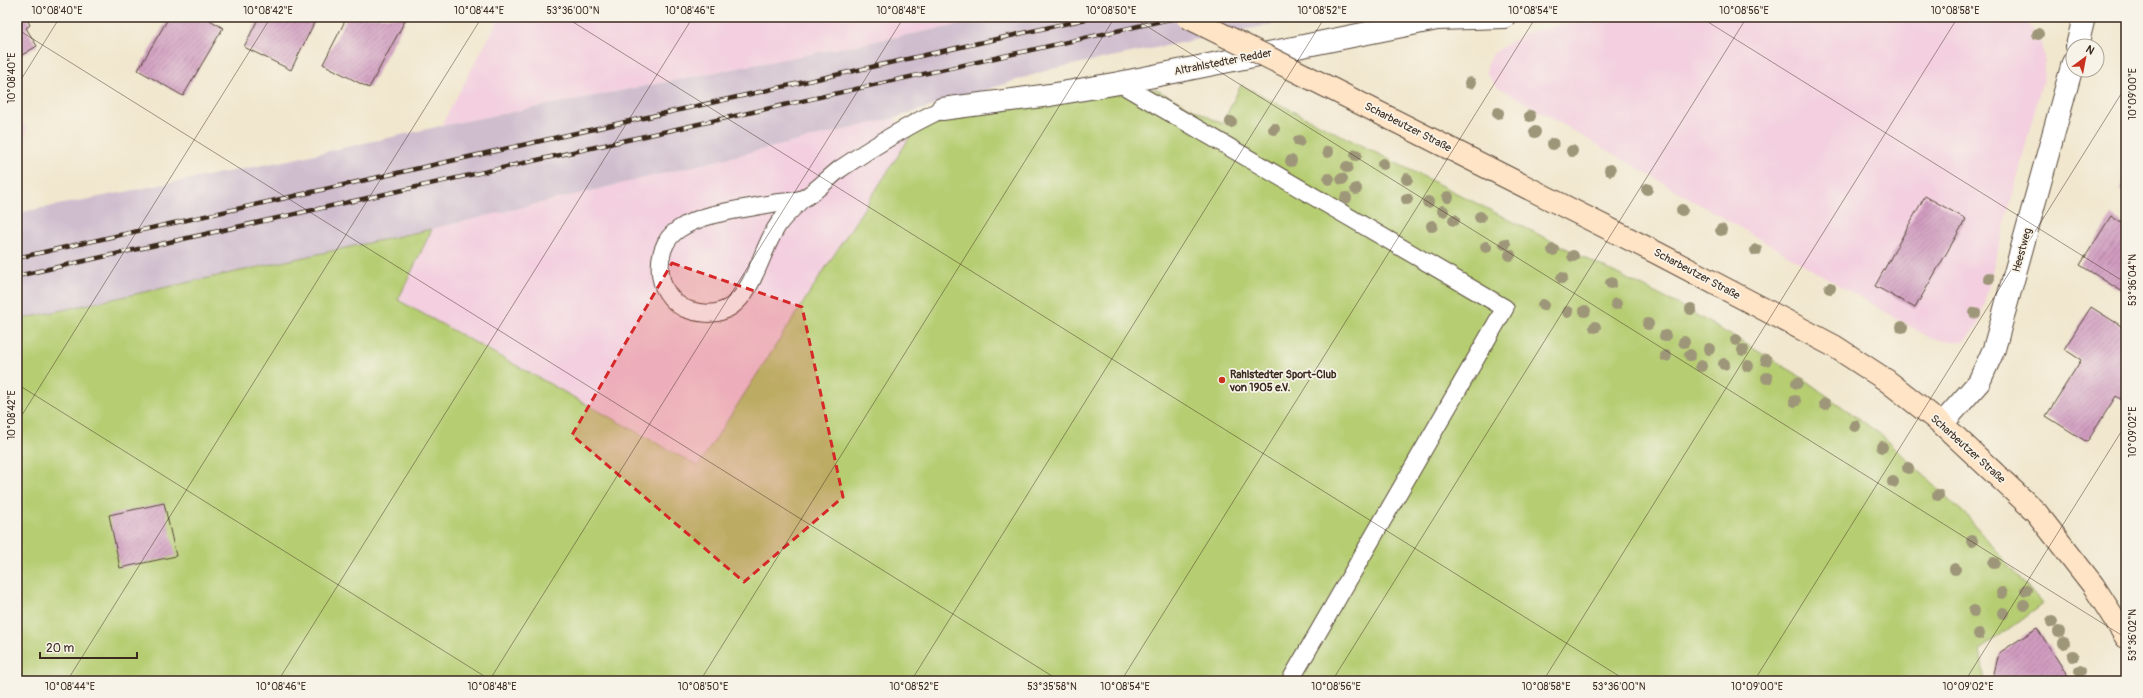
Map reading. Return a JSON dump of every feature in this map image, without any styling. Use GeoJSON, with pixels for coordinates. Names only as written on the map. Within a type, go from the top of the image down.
{"type":"FeatureCollection","features":[{"type":"Feature","properties":{"kind":"main road","name":"Scharbeutzer Straße"},"geometry":{"type":"LineString","coordinates":[[1187,17],[1650,250],[1834,346],[1886,380],[1942,424],[2036,512],[2093,585],[2126,637]]}},
{"type":"Feature","properties":{"kind":"street","name":"Altrahlstedter Redder"},"geometry":{"type":"LineString","coordinates":[[942,109],[1050,95],[1119,83],[1437,19],[1504,17]]}},
{"type":"Feature","properties":{"kind":"street"},"geometry":{"type":"LineString","coordinates":[[2079,38],[2084,17]]}},
{"type":"Feature","properties":{"kind":"street","name":"Heestweg"},"geometry":{"type":"LineString","coordinates":[[1942,424],[1979,382],[1994,349],[2069,78]]}},
{"type":"Feature","properties":{"kind":"lane"},"geometry":{"type":"LineString","coordinates":[[1119,83],[1505,308],[1290,681]]}},
{"type":"Feature","properties":{"kind":"lane"},"geometry":{"type":"LineString","coordinates":[[802,198],[726,212],[688,223],[677,230],[668,239],[661,252],[659,268],[661,280],[666,291],[674,301],[684,309],[697,313],[710,314],[725,310],[738,302],[748,289],[776,227],[802,198],[841,169],[919,120],[942,109]]}},
{"type":"Feature","properties":{"kind":"highlighted area"},"geometry":{"type":"Polygon","coordinates":[[[672,263],[802,307],[843,497],[744,582],[572,435],[672,263]]]}},
{"type":"Feature","properties":{"kind":"shaded area"},"geometry":{"type":"Polygon","coordinates":[[[500,17],[999,17],[441,126],[500,17]]]}},
{"type":"Feature","properties":{"kind":"shaded area"},"geometry":{"type":"Polygon","coordinates":[[[999,17],[1307,17],[1052,69],[894,118],[432,229],[17,320],[17,213],[289,160],[441,126],[999,17]]]}},
{"type":"Feature","properties":{"kind":"shaded area"},"geometry":{"type":"Polygon","coordinates":[[[1592,17],[2025,17],[2041,43],[2045,62],[2043,79],[1978,326],[1963,342],[1932,339],[1498,87],[1487,75],[1487,63],[1494,53],[1525,33],[1592,17]]]}},
{"type":"Feature","properties":{"kind":"shaded area"},"geometry":{"type":"Polygon","coordinates":[[[17,114],[27,130],[17,160],[17,114]]]}},
{"type":"Feature","properties":{"kind":"shaded area"},"geometry":{"type":"Polygon","coordinates":[[[894,118],[910,137],[699,466],[398,300],[432,229],[894,118]]]}},
{"type":"Feature","properties":{"kind":"green space","name":"Rahlstedter Sport-Club von 1905 e.V."},"geometry":{"type":"Polygon","coordinates":[[[1241,85],[1679,305],[1795,373],[1880,434],[1968,517],[2042,604],[1980,650],[1985,681],[17,681],[17,320],[432,229],[398,300],[698,466],[910,137],[940,118],[1155,89],[1222,124],[1241,85]]]}},
{"type":"Feature","properties":{"kind":"building"},"geometry":{"type":"Polygon","coordinates":[[[17,17],[26,17],[30,25],[26,28],[37,46],[17,58],[17,17]]]}},
{"type":"Feature","properties":{"kind":"building"},"geometry":{"type":"Polygon","coordinates":[[[169,17],[205,17],[223,28],[183,96],[138,70],[169,17]]]}},
{"type":"Feature","properties":{"kind":"building"},"geometry":{"type":"Polygon","coordinates":[[[259,17],[317,17],[291,70],[244,47],[259,17]]]}},
{"type":"Feature","properties":{"kind":"building"},"geometry":{"type":"Polygon","coordinates":[[[347,17],[407,17],[369,88],[323,64],[347,17]]]}},
{"type":"Feature","properties":{"kind":"building"},"geometry":{"type":"Polygon","coordinates":[[[2126,173],[2126,191],[2121,190],[2126,173]]]}},
{"type":"Feature","properties":{"kind":"building"},"geometry":{"type":"Polygon","coordinates":[[[1925,196],[1966,219],[1915,308],[1875,286],[1925,196]]]}},
{"type":"Feature","properties":{"kind":"building"},"geometry":{"type":"Polygon","coordinates":[[[2111,216],[2126,226],[2126,294],[2080,265],[2111,216]]]}},
{"type":"Feature","properties":{"kind":"building"},"geometry":{"type":"Polygon","coordinates":[[[2091,307],[2126,329],[2126,403],[2116,396],[2087,442],[2046,416],[2081,360],[2064,349],[2091,307]]]}},
{"type":"Feature","properties":{"kind":"building"},"geometry":{"type":"Polygon","coordinates":[[[164,503],[176,556],[120,568],[109,515],[164,503]]]}},
{"type":"Feature","properties":{"kind":"building"},"geometry":{"type":"Polygon","coordinates":[[[2037,628],[2071,681],[2035,681],[2032,677],[2026,677],[2025,681],[1992,681],[1999,653],[2037,628]]]}},
{"type":"Feature","properties":{"kind":"railway"},"geometry":{"type":"LineString","coordinates":[[17,258],[1095,17]]}},
{"type":"Feature","properties":{"kind":"railway"},"geometry":{"type":"LineString","coordinates":[[17,276],[1179,17]]}},
{"type":"Feature","properties":{"kind":"place","name":"Rahlstedter Sport-Club von 1905 e.V."},"geometry":{"type":"Point","coordinates":[1222,380]}}]}
